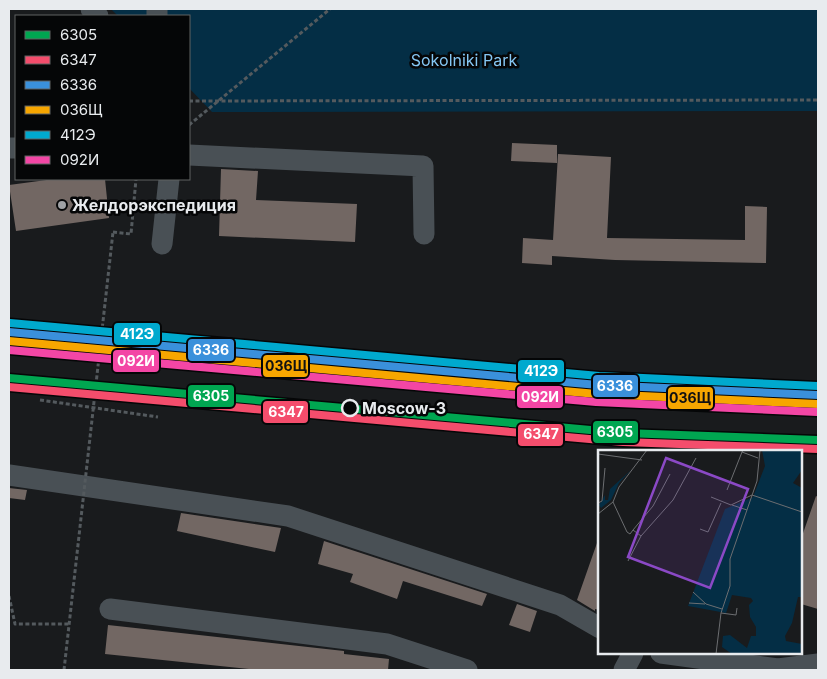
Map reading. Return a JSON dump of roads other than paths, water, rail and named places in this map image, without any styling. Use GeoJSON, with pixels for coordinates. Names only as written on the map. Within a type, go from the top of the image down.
{"type":"FeatureCollection","features":[{"type":"Feature","properties":{"kind":"lane"},"geometry":{"type":"LineString","coordinates":[[190,155],[423,166],[424,234]]}},
{"type":"Feature","properties":{"kind":"lane"},"geometry":{"type":"LineString","coordinates":[[162,244],[169,180]]}},
{"type":"Feature","properties":{"kind":"lane"},"geometry":{"type":"LineString","coordinates":[[9,475],[288,516],[560,605],[598,627]]}},
{"type":"Feature","properties":{"kind":"lane"},"geometry":{"type":"LineString","coordinates":[[110,609],[387,644],[467,670]]}},
{"type":"Feature","properties":{"kind":"lane"},"geometry":{"type":"LineString","coordinates":[[624,670],[632,654]]}},
{"type":"Feature","properties":{"kind":"lane"},"geometry":{"type":"LineString","coordinates":[[668,654],[778,669],[818,664]]}},
{"type":"Feature","properties":{"kind":"place","name":"Желдорэкспедиция"},"geometry":{"type":"Point","coordinates":[62,205]}},
{"type":"Feature","properties":{"kind":"place","name":"Moscow-3"},"geometry":{"type":"Point","coordinates":[350,408]}},
{"type":"Feature","properties":{"kind":"park label","name":"Sokolniki Park"},"geometry":{"type":"Point","coordinates":[464,60]}}]}
